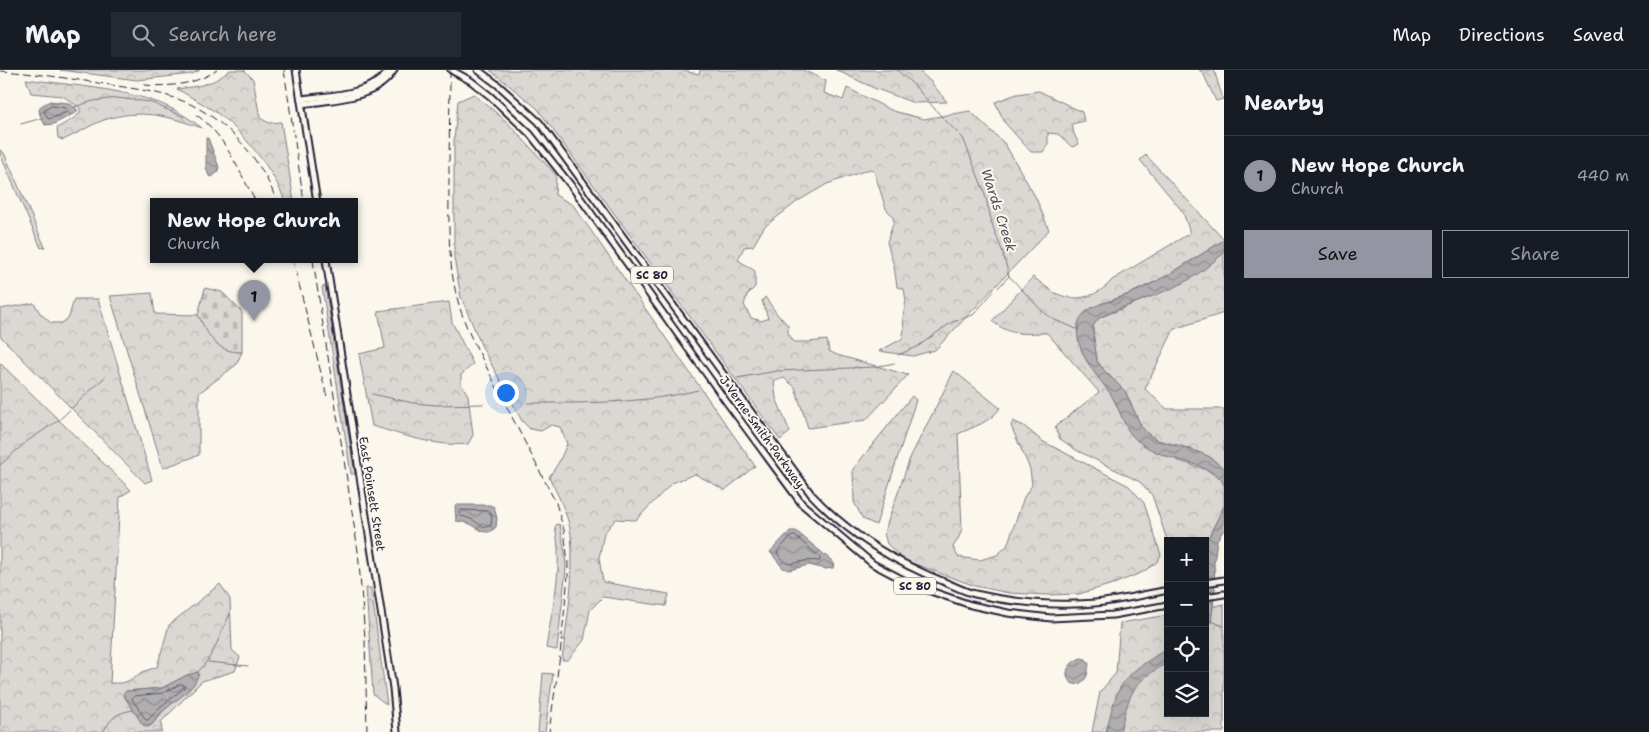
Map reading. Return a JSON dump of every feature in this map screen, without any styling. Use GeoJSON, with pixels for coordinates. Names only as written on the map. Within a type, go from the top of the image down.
{"type":"FeatureCollection","features":[{"type":"Feature","properties":{"kind":"main road"},"geometry":{"type":"LineString","coordinates":[[296,70],[317,198]]}},
{"type":"Feature","properties":{"kind":"main road"},"geometry":{"type":"LineString","coordinates":[[302,102],[363,89],[380,81],[390,70]]}},
{"type":"Feature","properties":{"kind":"main road"},"geometry":{"type":"LineString","coordinates":[[302,102],[363,94],[380,85],[394,70]]}},
{"type":"Feature","properties":{"kind":"main road","name":"J Verne Smith Parkway"},"geometry":{"type":"LineString","coordinates":[[451,70],[490,96],[530,134],[573,188],[802,504],[873,564],[913,585],[971,605],[1008,613],[1052,618],[1104,615],[1164,605]]}},
{"type":"Feature","properties":{"kind":"main road","name":"J Verne Smith Parkway"},"geometry":{"type":"LineString","coordinates":[[478,70],[498,85],[539,122],[811,494],[829,513],[881,551],[916,571],[973,594],[1008,600],[1072,604],[1096,603],[1164,591]]}},
{"type":"Feature","properties":{"kind":"main road","name":"East Poinsett Street"},"geometry":{"type":"LineString","coordinates":[[326,263],[393,688],[397,732]]}},
{"type":"Feature","properties":{"kind":"main road"},"geometry":{"type":"LineString","coordinates":[[1209,582],[1224,580]]}},
{"type":"Feature","properties":{"kind":"main road"},"geometry":{"type":"LineString","coordinates":[[1209,596],[1224,594]]}},
{"type":"Feature","properties":{"kind":"green space"},"geometry":{"type":"Polygon","coordinates":[[[60,70],[200,70],[192,74],[137,80],[60,70]]]}},
{"type":"Feature","properties":{"kind":"green space"},"geometry":{"type":"Polygon","coordinates":[[[230,70],[244,70],[253,79],[260,118],[269,123],[281,122],[293,198],[283,198],[274,178],[246,139],[235,128],[214,111],[177,89],[199,86],[224,75],[230,70]]]}},
{"type":"Feature","properties":{"kind":"green space"},"geometry":{"type":"Polygon","coordinates":[[[490,70],[688,70],[688,72],[699,74],[700,70],[803,70],[826,81],[824,93],[843,100],[847,88],[893,111],[924,119],[970,111],[1005,144],[1036,198],[1049,230],[935,350],[913,356],[879,351],[902,339],[906,301],[904,289],[897,287],[894,266],[887,242],[894,221],[892,215],[886,209],[874,171],[870,169],[827,184],[798,201],[764,227],[753,246],[744,247],[738,260],[755,271],[755,287],[747,295],[744,305],[751,318],[762,321],[768,318],[762,301],[765,297],[777,314],[788,325],[788,333],[794,342],[827,340],[829,351],[837,355],[908,375],[866,420],[808,428],[795,387],[784,378],[774,381],[776,398],[790,432],[780,440],[537,108],[490,70]]]}},
{"type":"Feature","properties":{"kind":"green space"},"geometry":{"type":"Polygon","coordinates":[[[836,70],[918,70],[931,82],[947,102],[914,103],[874,88],[836,70]]]}},
{"type":"Feature","properties":{"kind":"green space"},"geometry":{"type":"Polygon","coordinates":[[[1199,70],[1214,70],[1223,99],[1216,101],[1203,73],[1199,70]]]}},
{"type":"Feature","properties":{"kind":"green space"},"geometry":{"type":"Polygon","coordinates":[[[26,79],[94,88],[144,98],[176,111],[202,128],[166,117],[130,114],[104,120],[63,140],[58,138],[57,128],[76,117],[80,112],[80,108],[63,96],[31,93],[26,79]]]}},
{"type":"Feature","properties":{"kind":"green space"},"geometry":{"type":"Polygon","coordinates":[[[1039,91],[1082,112],[1084,121],[1072,124],[1079,144],[1072,147],[1058,134],[1048,133],[1048,144],[1043,152],[1031,152],[1005,123],[995,102],[1017,94],[1039,91]]]}},
{"type":"Feature","properties":{"kind":"green space"},"geometry":{"type":"Polygon","coordinates":[[[474,94],[507,122],[556,175],[555,195],[573,205],[755,466],[725,490],[695,474],[672,483],[636,520],[616,519],[604,533],[599,558],[603,582],[669,594],[666,606],[603,597],[590,610],[584,640],[568,660],[562,660],[571,582],[571,534],[565,512],[549,477],[559,462],[567,444],[560,427],[551,425],[541,431],[530,429],[522,421],[482,347],[461,297],[454,258],[454,140],[458,101],[474,94]]]}},
{"type":"Feature","properties":{"kind":"green space"},"geometry":{"type":"Polygon","coordinates":[[[0,150],[4,153],[45,247],[41,248],[0,154],[0,150]]]}},
{"type":"Feature","properties":{"kind":"green space"},"geometry":{"type":"Polygon","coordinates":[[[1146,155],[1224,240],[1165,277],[1129,294],[1100,304],[1078,329],[1079,341],[1086,360],[1113,396],[1121,412],[1176,460],[1207,470],[1222,480],[1224,485],[1224,506],[1208,537],[1166,537],[1152,495],[1140,482],[1076,450],[1059,438],[1055,427],[1099,392],[1047,333],[1012,332],[992,321],[1033,277],[1055,293],[1071,298],[1086,297],[1100,291],[1112,280],[1190,233],[1183,212],[1140,160],[1146,155]]]}},
{"type":"Feature","properties":{"kind":"green space"},"geometry":{"type":"Polygon","coordinates":[[[1224,253],[1224,313],[1174,329],[1145,389],[1167,409],[1224,409],[1224,469],[1210,457],[1182,446],[1158,440],[1148,434],[1141,426],[1125,391],[1097,361],[1093,326],[1099,318],[1189,279],[1224,253]]]}},
{"type":"Feature","properties":{"kind":"green space"},"geometry":{"type":"Polygon","coordinates":[[[325,286],[355,474],[351,474],[322,287],[325,286]]]}},
{"type":"Feature","properties":{"kind":"green space"},"geometry":{"type":"Polygon","coordinates":[[[205,288],[222,292],[242,312],[242,352],[219,346],[206,330],[198,315],[205,288]]]}},
{"type":"Feature","properties":{"kind":"green space"},"geometry":{"type":"Polygon","coordinates":[[[152,293],[155,314],[198,315],[214,341],[226,349],[242,352],[236,365],[199,393],[199,455],[163,468],[110,296],[152,293]]]}},
{"type":"Feature","properties":{"kind":"green space"},"geometry":{"type":"Polygon","coordinates":[[[74,299],[98,299],[152,480],[145,483],[0,336],[0,309],[34,303],[40,313],[51,323],[62,323],[69,317],[74,299]]]}},
{"type":"Feature","properties":{"kind":"green space"},"geometry":{"type":"Polygon","coordinates":[[[449,302],[452,322],[473,364],[461,375],[461,384],[468,395],[473,435],[468,444],[432,442],[372,426],[359,354],[385,348],[378,311],[449,302]]]}},
{"type":"Feature","properties":{"kind":"green space"},"geometry":{"type":"Polygon","coordinates":[[[0,363],[131,490],[120,497],[110,683],[127,681],[157,667],[169,625],[220,584],[230,599],[232,650],[240,657],[235,671],[202,681],[161,722],[162,732],[0,732],[0,363]],[[187,675],[162,688],[126,691],[125,698],[146,727],[152,725],[163,711],[194,684],[187,675]]]}},
{"type":"Feature","properties":{"kind":"green space"},"geometry":{"type":"Polygon","coordinates":[[[954,371],[1000,408],[987,421],[958,434],[962,529],[953,547],[958,557],[980,560],[997,555],[1007,546],[1024,497],[1032,485],[1030,469],[1011,426],[1013,421],[1024,426],[1042,441],[1129,486],[1144,503],[1161,555],[1157,562],[1143,572],[1116,583],[1079,594],[1047,595],[1009,593],[975,586],[904,560],[887,544],[884,533],[910,458],[954,371]]]}},
{"type":"Feature","properties":{"kind":"green space"},"geometry":{"type":"Polygon","coordinates":[[[912,396],[916,400],[876,525],[863,519],[854,502],[853,469],[912,396]]]}},
{"type":"Feature","properties":{"kind":"green space"},"geometry":{"type":"Polygon","coordinates":[[[557,524],[560,525],[566,568],[557,650],[546,648],[558,572],[555,527],[557,524]]]}},
{"type":"Feature","properties":{"kind":"green space"},"geometry":{"type":"Polygon","coordinates":[[[366,588],[371,588],[387,705],[373,694],[366,588]]]}},
{"type":"Feature","properties":{"kind":"green space"},"geometry":{"type":"Polygon","coordinates":[[[1224,604],[1224,732],[1092,732],[1100,692],[1116,673],[1120,623],[1164,616],[1164,717],[1209,717],[1209,607],[1224,604]]]}},
{"type":"Feature","properties":{"kind":"green space"},"geometry":{"type":"Polygon","coordinates":[[[543,673],[553,674],[545,732],[538,732],[543,673]]]}},
{"type":"Feature","properties":{"kind":"water"},"geometry":{"type":"Polygon","coordinates":[[[50,101],[68,103],[77,109],[77,112],[54,124],[45,125],[39,110],[41,106],[50,101]]]}},
{"type":"Feature","properties":{"kind":"water"},"geometry":{"type":"Polygon","coordinates":[[[206,138],[208,138],[219,167],[217,173],[212,177],[209,176],[206,168],[206,138]]]}},
{"type":"Feature","properties":{"kind":"water"},"geometry":{"type":"Polygon","coordinates":[[[1224,240],[1224,253],[1199,273],[1168,290],[1099,318],[1093,326],[1093,332],[1097,361],[1125,391],[1141,426],[1158,441],[1196,451],[1210,457],[1224,469],[1224,485],[1212,472],[1203,467],[1162,455],[1143,445],[1133,437],[1110,394],[1085,358],[1078,340],[1077,330],[1079,321],[1089,309],[1157,281],[1224,240]]]}},
{"type":"Feature","properties":{"kind":"water"},"geometry":{"type":"Polygon","coordinates":[[[490,505],[494,507],[497,518],[496,527],[487,532],[468,523],[456,521],[455,506],[490,505]]]}},
{"type":"Feature","properties":{"kind":"water"},"geometry":{"type":"Polygon","coordinates":[[[1224,506],[1224,530],[1217,540],[1214,563],[1215,591],[1209,627],[1209,537],[1224,506]]]}},
{"type":"Feature","properties":{"kind":"water"},"geometry":{"type":"Polygon","coordinates":[[[790,531],[796,531],[831,560],[834,563],[833,568],[826,569],[809,565],[789,570],[783,568],[770,552],[790,531]]]}},
{"type":"Feature","properties":{"kind":"water"},"geometry":{"type":"Polygon","coordinates":[[[1164,651],[1164,665],[1139,683],[1129,699],[1120,732],[1106,732],[1115,698],[1124,681],[1140,666],[1164,651]]]}},
{"type":"Feature","properties":{"kind":"water"},"geometry":{"type":"Polygon","coordinates":[[[1081,658],[1086,659],[1089,664],[1087,674],[1085,679],[1075,684],[1068,679],[1068,668],[1073,662],[1081,658]]]}},
{"type":"Feature","properties":{"kind":"water"},"geometry":{"type":"Polygon","coordinates":[[[198,672],[199,674],[194,684],[188,691],[163,711],[149,727],[142,724],[123,694],[126,691],[162,688],[187,675],[198,672]]]}},
{"type":"Feature","properties":{"kind":"waterway","name":"Wards Creek"},"geometry":{"type":"LineString","coordinates":[[897,70],[915,86],[963,138],[984,191],[993,227],[1009,276],[1043,312],[1055,320],[1079,330]]}},
{"type":"Feature","properties":{"kind":"waterway"},"geometry":{"type":"LineString","coordinates":[[74,107],[93,101],[117,98],[150,102],[184,117]]}},
{"type":"Feature","properties":{"kind":"waterway"},"geometry":{"type":"LineString","coordinates":[[21,124],[42,118]]}},
{"type":"Feature","properties":{"kind":"waterway"},"geometry":{"type":"LineString","coordinates":[[998,288],[1009,276]]}},
{"type":"Feature","properties":{"kind":"waterway"},"geometry":{"type":"LineString","coordinates":[[898,355],[917,347],[952,322],[973,315],[993,292]]}},
{"type":"Feature","properties":{"kind":"waterway"},"geometry":{"type":"LineString","coordinates":[[737,378],[777,371],[874,367],[895,363]]}},
{"type":"Feature","properties":{"kind":"waterway"},"geometry":{"type":"LineString","coordinates":[[0,465],[26,442],[59,420],[105,377]]}},
{"type":"Feature","properties":{"kind":"waterway"},"geometry":{"type":"LineString","coordinates":[[527,403],[592,403],[635,400],[677,395],[698,390]]}},
{"type":"Feature","properties":{"kind":"waterway"},"geometry":{"type":"LineString","coordinates":[[372,394],[413,403],[437,405],[483,404]]}},
{"type":"Feature","properties":{"kind":"waterway"},"geometry":{"type":"LineString","coordinates":[[198,672],[213,652],[230,614]]}},
{"type":"Feature","properties":{"kind":"waterway"},"geometry":{"type":"LineString","coordinates":[[1211,621],[1224,626]]}},
{"type":"Feature","properties":{"kind":"waterway"},"geometry":{"type":"LineString","coordinates":[[208,662],[248,666]]}},
{"type":"Feature","properties":{"kind":"waterway"},"geometry":{"type":"LineString","coordinates":[[103,732],[115,716],[133,710]]}},
{"type":"Feature","properties":{"kind":"railway"},"geometry":{"type":"LineString","coordinates":[[144,85],[182,84],[200,79],[217,70]]}},
{"type":"Feature","properties":{"kind":"railway"},"geometry":{"type":"LineString","coordinates":[[284,70],[303,198]]}},
{"type":"Feature","properties":{"kind":"railway"},"geometry":{"type":"LineString","coordinates":[[450,70],[449,241],[457,298],[471,337],[556,503],[564,530],[568,576],[560,655],[549,732]]}},
{"type":"Feature","properties":{"kind":"railway"},"geometry":{"type":"LineString","coordinates":[[0,71],[132,88],[188,103],[217,121],[242,144],[263,171],[276,198]]}},
{"type":"Feature","properties":{"kind":"railway"},"geometry":{"type":"LineString","coordinates":[[196,115],[206,122],[223,143],[254,198]]}},
{"type":"Feature","properties":{"kind":"railway"},"geometry":{"type":"LineString","coordinates":[[294,263],[327,397]]}},
{"type":"Feature","properties":{"kind":"railway"},"geometry":{"type":"LineString","coordinates":[[313,263],[358,551],[365,638],[367,732]]}},
{"type":"Feature","properties":{"kind":"place","name":"New Hope Church"},"geometry":{"type":"Point","coordinates":[254,321]}}]}
